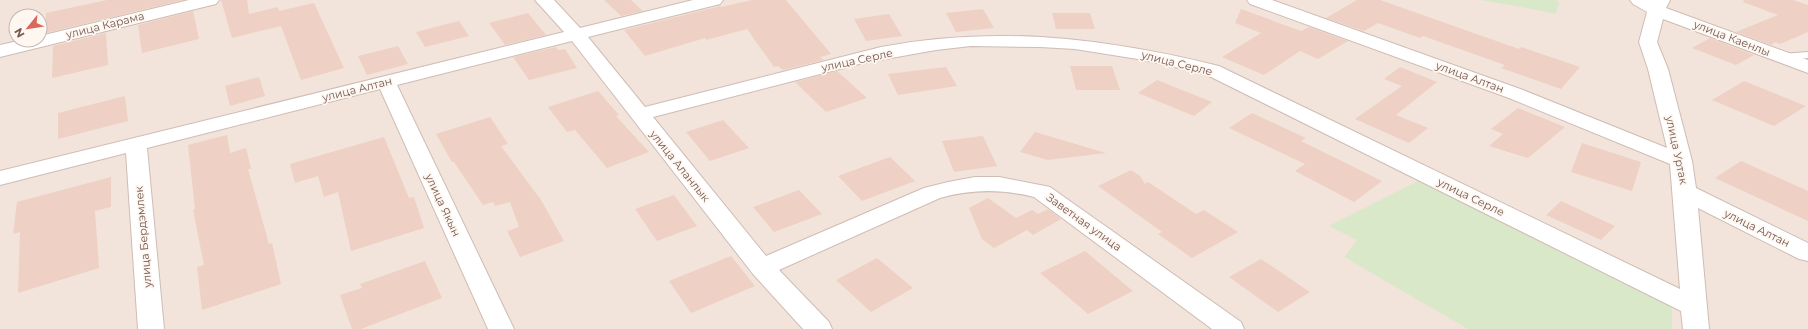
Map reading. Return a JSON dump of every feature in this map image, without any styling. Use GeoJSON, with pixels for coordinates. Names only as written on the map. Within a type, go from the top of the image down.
{"type":"FeatureCollection","features":[{"type":"Feature","properties":{"kind":"street","name":"улица Карама"},"geometry":{"type":"LineString","coordinates":[[0,51],[210,0]]}},
{"type":"Feature","properties":{"kind":"street","name":"улица Аланлык"},"geometry":{"type":"LineString","coordinates":[[544,0],[576,34],[762,268],[819,329]]}},
{"type":"Feature","properties":{"kind":"street","name":"улица Алтан"},"geometry":{"type":"LineString","coordinates":[[0,178],[714,0]]}},
{"type":"Feature","properties":{"kind":"street","name":"улица Алтан"},"geometry":{"type":"LineString","coordinates":[[1256,0],[1516,94],[1681,161]]}},
{"type":"Feature","properties":{"kind":"street","name":"улица Уртак"},"geometry":{"type":"LineString","coordinates":[[1652,3],[1648,42],[1658,69],[1681,161],[1698,322]]}},
{"type":"Feature","properties":{"kind":"street","name":"улица Каенлы"},"geometry":{"type":"LineString","coordinates":[[1652,3],[1808,67]]}},
{"type":"Feature","properties":{"kind":"street","name":"улица Серле"},"geometry":{"type":"LineString","coordinates":[[639,115],[850,60],[936,44],[1007,40],[1062,42],[1109,47],[1162,57],[1212,70],[1698,322]]}},
{"type":"Feature","properties":{"kind":"street","name":"улица Якын"},"geometry":{"type":"LineString","coordinates":[[386,82],[501,329]]}},
{"type":"Feature","properties":{"kind":"street","name":"улица Бердэмлек"},"geometry":{"type":"LineString","coordinates":[[136,144],[151,329]]}},
{"type":"Feature","properties":{"kind":"street","name":"Заветная улица"},"geometry":{"type":"LineString","coordinates":[[762,268],[932,193],[960,184],[989,182],[1016,185],[1042,192],[1231,329]]}},
{"type":"Feature","properties":{"kind":"street","name":"улица Алтан"},"geometry":{"type":"LineString","coordinates":[[1685,192],[1808,253]]}},
{"type":"Feature","properties":{"kind":"lane"},"geometry":{"type":"LineString","coordinates":[[1782,57],[1808,55]]}},
{"type":"Feature","properties":{"kind":"shaded area"},"geometry":{"type":"Polygon","coordinates":[[[0,0],[1808,0],[1808,329],[0,329],[0,0]]]}},
{"type":"Feature","properties":{"kind":"green space"},"geometry":{"type":"Polygon","coordinates":[[[1480,0],[1555,0],[1559,2],[1556,14],[1480,0]]]}},
{"type":"Feature","properties":{"kind":"green space"},"geometry":{"type":"Polygon","coordinates":[[[1418,181],[1672,304],[1672,329],[1468,329],[1344,257],[1357,240],[1329,226],[1418,181]]]}},
{"type":"Feature","properties":{"kind":"building"},"geometry":{"type":"Polygon","coordinates":[[[107,0],[183,0],[48,33],[48,13],[107,0]]]}},
{"type":"Feature","properties":{"kind":"building"},"geometry":{"type":"Polygon","coordinates":[[[221,0],[247,0],[249,14],[278,7],[279,11],[314,3],[344,68],[301,80],[281,26],[232,38],[221,0]]]}},
{"type":"Feature","properties":{"kind":"building"},"geometry":{"type":"Polygon","coordinates":[[[604,0],[631,0],[643,11],[621,16],[604,0]]]}},
{"type":"Feature","properties":{"kind":"building"},"geometry":{"type":"Polygon","coordinates":[[[752,0],[786,0],[831,54],[820,57],[824,60],[783,70],[778,66],[774,67],[747,29],[706,40],[705,38],[645,56],[624,30],[720,6],[752,0]]]}},
{"type":"Feature","properties":{"kind":"building"},"geometry":{"type":"Polygon","coordinates":[[[1357,0],[1380,0],[1519,49],[1521,47],[1580,67],[1561,89],[1501,68],[1505,65],[1423,36],[1420,38],[1378,23],[1364,31],[1326,18],[1357,0]]]}},
{"type":"Feature","properties":{"kind":"building"},"geometry":{"type":"Polygon","coordinates":[[[1744,0],[1793,0],[1808,5],[1808,32],[1780,44],[1775,42],[1771,45],[1736,32],[1778,15],[1743,2],[1744,0]]]}},
{"type":"Feature","properties":{"kind":"building"},"geometry":{"type":"Polygon","coordinates":[[[983,9],[994,28],[956,32],[946,13],[983,9]]]}},
{"type":"Feature","properties":{"kind":"building"},"geometry":{"type":"Polygon","coordinates":[[[1241,9],[1301,31],[1309,27],[1348,41],[1318,59],[1300,51],[1264,75],[1222,57],[1261,33],[1235,23],[1241,9]]]}},
{"type":"Feature","properties":{"kind":"building"},"geometry":{"type":"Polygon","coordinates":[[[193,11],[199,39],[142,53],[138,25],[193,11]]]}},
{"type":"Feature","properties":{"kind":"building"},"geometry":{"type":"Polygon","coordinates":[[[528,13],[546,35],[505,45],[489,23],[528,13]]]}},
{"type":"Feature","properties":{"kind":"building"},"geometry":{"type":"Polygon","coordinates":[[[1052,13],[1090,13],[1095,29],[1056,29],[1052,13]]]}},
{"type":"Feature","properties":{"kind":"building"},"geometry":{"type":"Polygon","coordinates":[[[889,14],[902,36],[866,41],[854,19],[889,14]]]}},
{"type":"Feature","properties":{"kind":"building"},"geometry":{"type":"Polygon","coordinates":[[[459,21],[469,36],[425,47],[416,32],[459,21]]]}},
{"type":"Feature","properties":{"kind":"building"},"geometry":{"type":"Polygon","coordinates":[[[106,33],[108,65],[52,78],[53,46],[106,33]]]}},
{"type":"Feature","properties":{"kind":"building"},"geometry":{"type":"Polygon","coordinates":[[[1710,38],[1754,55],[1736,65],[1692,48],[1710,38]]]}},
{"type":"Feature","properties":{"kind":"building"},"geometry":{"type":"Polygon","coordinates":[[[398,46],[408,64],[367,75],[358,56],[398,46]]]}},
{"type":"Feature","properties":{"kind":"building"},"geometry":{"type":"Polygon","coordinates":[[[556,47],[558,50],[565,49],[577,68],[529,80],[513,57],[556,47]]]}},
{"type":"Feature","properties":{"kind":"building"},"geometry":{"type":"Polygon","coordinates":[[[1070,66],[1112,66],[1120,90],[1076,90],[1070,66]]]}},
{"type":"Feature","properties":{"kind":"building"},"geometry":{"type":"Polygon","coordinates":[[[946,67],[957,86],[898,95],[888,74],[946,67]]]}},
{"type":"Feature","properties":{"kind":"building"},"geometry":{"type":"Polygon","coordinates":[[[1400,67],[1437,82],[1396,115],[1428,128],[1409,143],[1355,119],[1402,86],[1384,79],[1400,67]]]}},
{"type":"Feature","properties":{"kind":"building"},"geometry":{"type":"Polygon","coordinates":[[[837,71],[867,98],[826,112],[795,82],[837,71]]]}},
{"type":"Feature","properties":{"kind":"building"},"geometry":{"type":"Polygon","coordinates":[[[259,77],[265,96],[230,106],[225,86],[259,77]]]}},
{"type":"Feature","properties":{"kind":"building"},"geometry":{"type":"Polygon","coordinates":[[[1157,80],[1212,102],[1194,116],[1138,93],[1157,80]]]}},
{"type":"Feature","properties":{"kind":"building"},"geometry":{"type":"Polygon","coordinates":[[[1744,81],[1806,106],[1774,126],[1712,100],[1744,81]]]}},
{"type":"Feature","properties":{"kind":"building"},"geometry":{"type":"Polygon","coordinates":[[[598,91],[619,115],[616,116],[649,152],[607,168],[575,130],[567,132],[548,107],[598,91]]]}},
{"type":"Feature","properties":{"kind":"building"},"geometry":{"type":"Polygon","coordinates":[[[125,96],[128,121],[58,139],[58,113],[125,96]]]}},
{"type":"Feature","properties":{"kind":"building"},"geometry":{"type":"Polygon","coordinates":[[[1518,108],[1565,127],[1528,158],[1489,146],[1503,134],[1491,129],[1518,108]]]}},
{"type":"Feature","properties":{"kind":"building"},"geometry":{"type":"Polygon","coordinates":[[[1252,113],[1306,138],[1301,141],[1382,181],[1354,202],[1295,171],[1305,164],[1229,128],[1252,113]]]}},
{"type":"Feature","properties":{"kind":"building"},"geometry":{"type":"Polygon","coordinates":[[[490,117],[508,144],[501,146],[541,200],[564,241],[520,257],[507,231],[519,227],[510,202],[495,206],[493,202],[483,205],[454,162],[452,162],[436,134],[490,117]]]}},
{"type":"Feature","properties":{"kind":"building"},"geometry":{"type":"Polygon","coordinates":[[[723,120],[749,148],[710,161],[686,132],[723,120]]]}},
{"type":"Feature","properties":{"kind":"building"},"geometry":{"type":"Polygon","coordinates":[[[1035,132],[1106,153],[1048,160],[1020,152],[1035,132]]]}},
{"type":"Feature","properties":{"kind":"building"},"geometry":{"type":"Polygon","coordinates":[[[227,135],[230,153],[246,148],[251,169],[248,169],[269,244],[272,243],[281,284],[202,310],[197,267],[204,265],[193,210],[195,209],[188,145],[227,135]]]}},
{"type":"Feature","properties":{"kind":"building"},"geometry":{"type":"Polygon","coordinates":[[[983,136],[997,166],[954,172],[942,141],[983,136]]]}},
{"type":"Feature","properties":{"kind":"building"},"geometry":{"type":"Polygon","coordinates":[[[384,137],[409,198],[414,197],[424,228],[351,251],[338,192],[324,197],[318,176],[295,183],[290,164],[384,137]]]}},
{"type":"Feature","properties":{"kind":"building"},"geometry":{"type":"Polygon","coordinates":[[[1582,143],[1641,162],[1632,191],[1571,172],[1582,143]]]}},
{"type":"Feature","properties":{"kind":"building"},"geometry":{"type":"Polygon","coordinates":[[[890,157],[915,181],[862,201],[838,176],[890,157]]]}},
{"type":"Feature","properties":{"kind":"building"},"geometry":{"type":"Polygon","coordinates":[[[1741,161],[1808,191],[1808,221],[1715,178],[1741,161]]]}},
{"type":"Feature","properties":{"kind":"building"},"geometry":{"type":"Polygon","coordinates":[[[1131,170],[1140,176],[1145,184],[1148,182],[1196,214],[1204,210],[1238,232],[1192,258],[1158,234],[1162,232],[1098,186],[1131,170]]]}},
{"type":"Feature","properties":{"kind":"building"},"geometry":{"type":"Polygon","coordinates":[[[111,177],[111,207],[95,211],[99,268],[18,293],[20,232],[13,234],[17,202],[111,177]]]}},
{"type":"Feature","properties":{"kind":"building"},"geometry":{"type":"Polygon","coordinates":[[[799,190],[822,214],[774,232],[753,207],[799,190]]]}},
{"type":"Feature","properties":{"kind":"building"},"geometry":{"type":"Polygon","coordinates":[[[674,195],[697,226],[657,241],[635,209],[674,195]]]}},
{"type":"Feature","properties":{"kind":"building"},"geometry":{"type":"Polygon","coordinates":[[[988,198],[1016,218],[1032,210],[1038,214],[1048,209],[1061,219],[1033,235],[1027,230],[994,248],[982,239],[969,208],[988,198]]]}},
{"type":"Feature","properties":{"kind":"building"},"geometry":{"type":"Polygon","coordinates":[[[1561,201],[1615,226],[1601,240],[1546,215],[1561,201]]]}},
{"type":"Feature","properties":{"kind":"building"},"geometry":{"type":"Polygon","coordinates":[[[1085,251],[1133,291],[1088,314],[1040,273],[1085,251]]]}},
{"type":"Feature","properties":{"kind":"building"},"geometry":{"type":"Polygon","coordinates":[[[731,256],[755,286],[691,313],[669,281],[731,256]]]}},
{"type":"Feature","properties":{"kind":"building"},"geometry":{"type":"Polygon","coordinates":[[[877,258],[913,288],[871,312],[836,280],[877,258]]]}},
{"type":"Feature","properties":{"kind":"building"},"geometry":{"type":"Polygon","coordinates":[[[1261,259],[1310,292],[1278,312],[1229,277],[1261,259]]]}},
{"type":"Feature","properties":{"kind":"building"},"geometry":{"type":"Polygon","coordinates":[[[425,261],[442,298],[361,329],[352,329],[340,295],[362,288],[360,284],[425,261]]]}}]}
